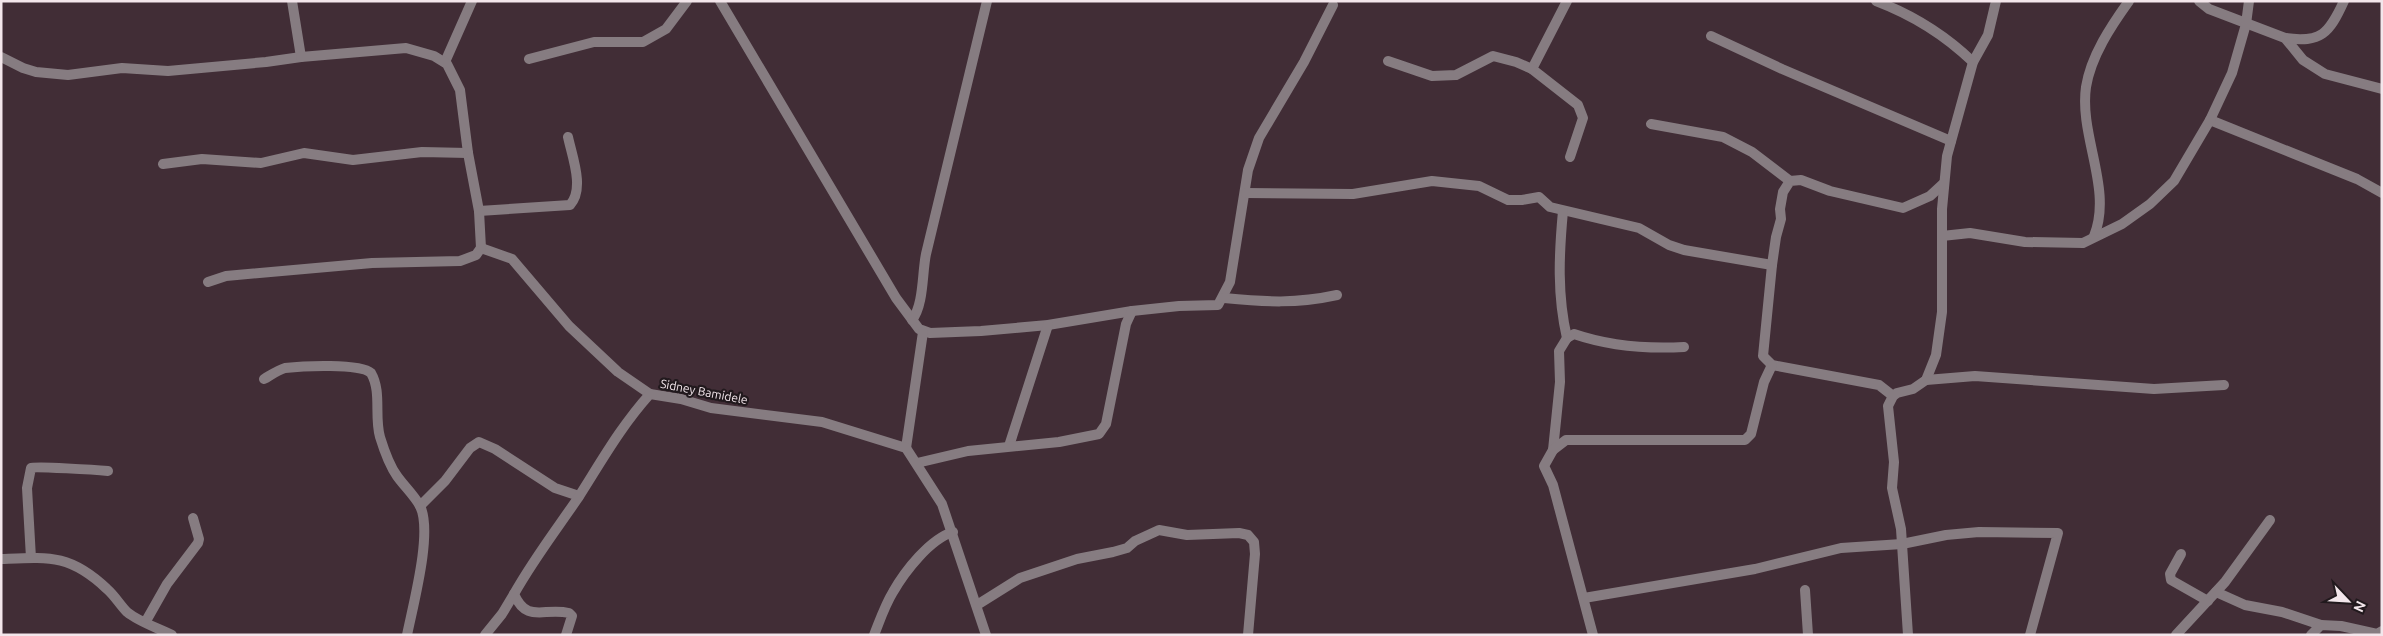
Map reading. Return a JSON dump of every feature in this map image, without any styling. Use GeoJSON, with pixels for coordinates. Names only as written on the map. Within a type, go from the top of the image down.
{"type":"FeatureCollection","features":[{"type":"Feature","properties":{"kind":"street"},"geometry":{"type":"LineString","coordinates":[[292,1],[301,57]]}},
{"type":"Feature","properties":{"kind":"street"},"geometry":{"type":"LineString","coordinates":[[445,62],[472,1]]}},
{"type":"Feature","properties":{"kind":"street"},"geometry":{"type":"LineString","coordinates":[[529,59],[594,42],[642,42],[666,30],[687,1]]}},
{"type":"Feature","properties":{"kind":"street"},"geometry":{"type":"LineString","coordinates":[[720,1],[896,298],[923,332],[980,331],[1048,325],[1132,311],[1179,306],[1218,305],[1224,298],[1230,282],[1240,216],[1246,193],[1248,170],[1262,130],[1304,62],[1333,5]]}},
{"type":"Feature","properties":{"kind":"street"},"geometry":{"type":"LineString","coordinates":[[912,320],[919,310],[926,254],[987,1]]}},
{"type":"Feature","properties":{"kind":"street"},"geometry":{"type":"LineString","coordinates":[[1532,69],[1567,1]]}},
{"type":"Feature","properties":{"kind":"street"},"geometry":{"type":"LineString","coordinates":[[1876,1],[1920,20],[1973,62]]}},
{"type":"Feature","properties":{"kind":"street"},"geometry":{"type":"LineString","coordinates":[[1908,635],[1902,544],[1892,488],[1894,462],[1888,406],[1893,396],[1920,385],[1926,380],[1936,355],[1942,312],[1943,184],[1951,141],[1973,62],[1988,35],[1996,1]]}},
{"type":"Feature","properties":{"kind":"street"},"geometry":{"type":"LineString","coordinates":[[2094,236],[2100,219],[2086,108],[2086,86],[2108,32],[2129,1]]}},
{"type":"Feature","properties":{"kind":"street"},"geometry":{"type":"LineString","coordinates":[[2199,1],[2209,9],[2246,24],[2285,38],[2305,41],[2321,35],[2331,26],[2344,1]]}},
{"type":"Feature","properties":{"kind":"street"},"geometry":{"type":"LineString","coordinates":[[1942,236],[1970,233],[2024,242],[2060,244],[2084,242],[2122,224],[2150,204],[2174,181],[2210,120],[2232,73],[2246,24],[2249,1]]}},
{"type":"Feature","properties":{"kind":"street"},"geometry":{"type":"LineString","coordinates":[[1711,36],[1782,69],[1951,141]]}},
{"type":"Feature","properties":{"kind":"street"},"geometry":{"type":"LineString","coordinates":[[2285,38],[2310,66],[2336,78],[2382,89]]}},
{"type":"Feature","properties":{"kind":"street"},"geometry":{"type":"LineString","coordinates":[[1,57],[22,68],[36,72],[68,75],[122,68],[168,71],[406,48],[434,56],[445,62],[460,90],[468,153],[479,211],[481,248],[476,255],[460,261],[372,263],[226,276],[208,282]]}},
{"type":"Feature","properties":{"kind":"street"},"geometry":{"type":"LineString","coordinates":[[1388,62],[1432,76],[1456,75],[1493,56],[1516,62],[1532,69],[1578,105],[1583,118],[1570,157]]}},
{"type":"Feature","properties":{"kind":"street"},"geometry":{"type":"LineString","coordinates":[[2210,120],[2357,179],[2382,193]]}},
{"type":"Feature","properties":{"kind":"street"},"geometry":{"type":"LineString","coordinates":[[1651,124],[1723,137],[1752,152],[1790,181],[1801,180],[1830,192],[1903,208],[1930,196],[1943,184]]}},
{"type":"Feature","properties":{"kind":"street"},"geometry":{"type":"LineString","coordinates":[[479,211],[570,205],[575,197],[577,188],[568,136]]}},
{"type":"Feature","properties":{"kind":"street"},"geometry":{"type":"LineString","coordinates":[[163,164],[202,160],[261,163],[304,154],[353,160],[422,152],[468,153]]}},
{"type":"Feature","properties":{"kind":"street"},"geometry":{"type":"LineString","coordinates":[[1246,193],[1353,194],[1432,181],[1479,186],[1508,200],[1539,197],[1550,207],[1563,211],[1640,228],[1670,245],[1684,250],[1772,265]]}},
{"type":"Feature","properties":{"kind":"street"},"geometry":{"type":"LineString","coordinates":[[1790,181],[1783,192],[1780,209],[1781,219],[1772,265],[1763,352],[1772,365],[1869,382],[1885,387],[1893,396]]}},
{"type":"Feature","properties":{"kind":"street"},"geometry":{"type":"LineString","coordinates":[[1930,196],[1942,201]]}},
{"type":"Feature","properties":{"kind":"street"},"geometry":{"type":"LineString","coordinates":[[1563,211],[1559,252],[1560,310],[1567,338]]}},
{"type":"Feature","properties":{"kind":"street"},"geometry":{"type":"LineString","coordinates":[[481,248],[512,259],[570,326],[618,372],[650,394]]}},
{"type":"Feature","properties":{"kind":"street"},"geometry":{"type":"LineString","coordinates":[[1224,298],[1267,302],[1306,302],[1337,295]]}},
{"type":"Feature","properties":{"kind":"street"},"geometry":{"type":"LineString","coordinates":[[917,463],[968,451],[1087,438],[1099,434],[1105,428],[1126,324],[1132,311]]}},
{"type":"Feature","properties":{"kind":"street"},"geometry":{"type":"LineString","coordinates":[[1117,313],[1126,324]]}},
{"type":"Feature","properties":{"kind":"street"},"geometry":{"type":"LineString","coordinates":[[1009,446],[1048,325]]}},
{"type":"Feature","properties":{"kind":"street"},"geometry":{"type":"LineString","coordinates":[[923,332],[906,448],[942,504],[953,532],[986,635]]}},
{"type":"Feature","properties":{"kind":"street"},"geometry":{"type":"LineString","coordinates":[[1553,450],[1560,382],[1559,351],[1567,338],[1574,334],[1646,349],[1684,347]]}},
{"type":"Feature","properties":{"kind":"street"},"geometry":{"type":"LineString","coordinates":[[1593,635],[1553,485],[1544,466],[1553,450],[1566,440],[1745,440],[1751,434],[1761,393],[1772,365]]}},
{"type":"Feature","properties":{"kind":"street"},"geometry":{"type":"LineString","coordinates":[[264,379],[284,368],[350,367],[369,370],[374,378],[378,428],[385,452],[395,474],[420,506],[425,525],[423,549],[407,635]]}},
{"type":"Feature","properties":{"kind":"street"},"geometry":{"type":"LineString","coordinates":[[1926,380],[1975,376],[2154,389],[2224,385]]}},
{"type":"Feature","properties":{"kind":"street","name":"Sidney Bamidele"},"geometry":{"type":"LineString","coordinates":[[485,635],[502,614],[530,565],[579,496],[613,440],[650,394],[681,399],[712,408],[822,422],[906,448]]}},
{"type":"Feature","properties":{"kind":"street"},"geometry":{"type":"LineString","coordinates":[[420,506],[445,481],[470,448],[478,442],[495,449],[555,488],[579,496]]}},
{"type":"Feature","properties":{"kind":"street"},"geometry":{"type":"LineString","coordinates":[[31,558],[28,488],[31,468],[108,470]]}},
{"type":"Feature","properties":{"kind":"street"},"geometry":{"type":"LineString","coordinates":[[146,621],[167,584],[198,543],[199,538],[193,518]]}},
{"type":"Feature","properties":{"kind":"street"},"geometry":{"type":"LineString","coordinates":[[2176,635],[2216,592],[2270,520]]}},
{"type":"Feature","properties":{"kind":"street"},"geometry":{"type":"LineString","coordinates":[[977,605],[1020,578],[1078,559],[1127,548],[1136,540],[1160,530],[1193,535],[1239,532],[1248,535],[1254,542],[1255,554],[1248,635]]}},
{"type":"Feature","properties":{"kind":"street"},"geometry":{"type":"LineString","coordinates":[[874,635],[893,591],[936,540],[953,532]]}},
{"type":"Feature","properties":{"kind":"street"},"geometry":{"type":"LineString","coordinates":[[1584,598],[1755,569],[1841,548],[1902,544],[1946,535],[1980,532],[2058,533],[2030,635]]}},
{"type":"Feature","properties":{"kind":"street"},"geometry":{"type":"LineString","coordinates":[[2181,554],[2170,578],[2208,601]]}},
{"type":"Feature","properties":{"kind":"street"},"geometry":{"type":"LineString","coordinates":[[1,559],[59,559],[80,568],[102,583],[129,613],[172,635]]}},
{"type":"Feature","properties":{"kind":"street"},"geometry":{"type":"LineString","coordinates":[[1805,590],[1808,635]]}},
{"type":"Feature","properties":{"kind":"street"},"geometry":{"type":"LineString","coordinates":[[2216,592],[2245,605],[2282,612],[2321,625],[2342,626],[2377,634],[2382,631]]}},
{"type":"Feature","properties":{"kind":"street"},"geometry":{"type":"LineString","coordinates":[[514,594],[518,604],[525,610],[569,613],[572,616],[566,635]]}},
{"type":"Feature","properties":{"kind":"street"},"geometry":{"type":"LineString","coordinates":[[2311,635],[2321,625]]}}]}
